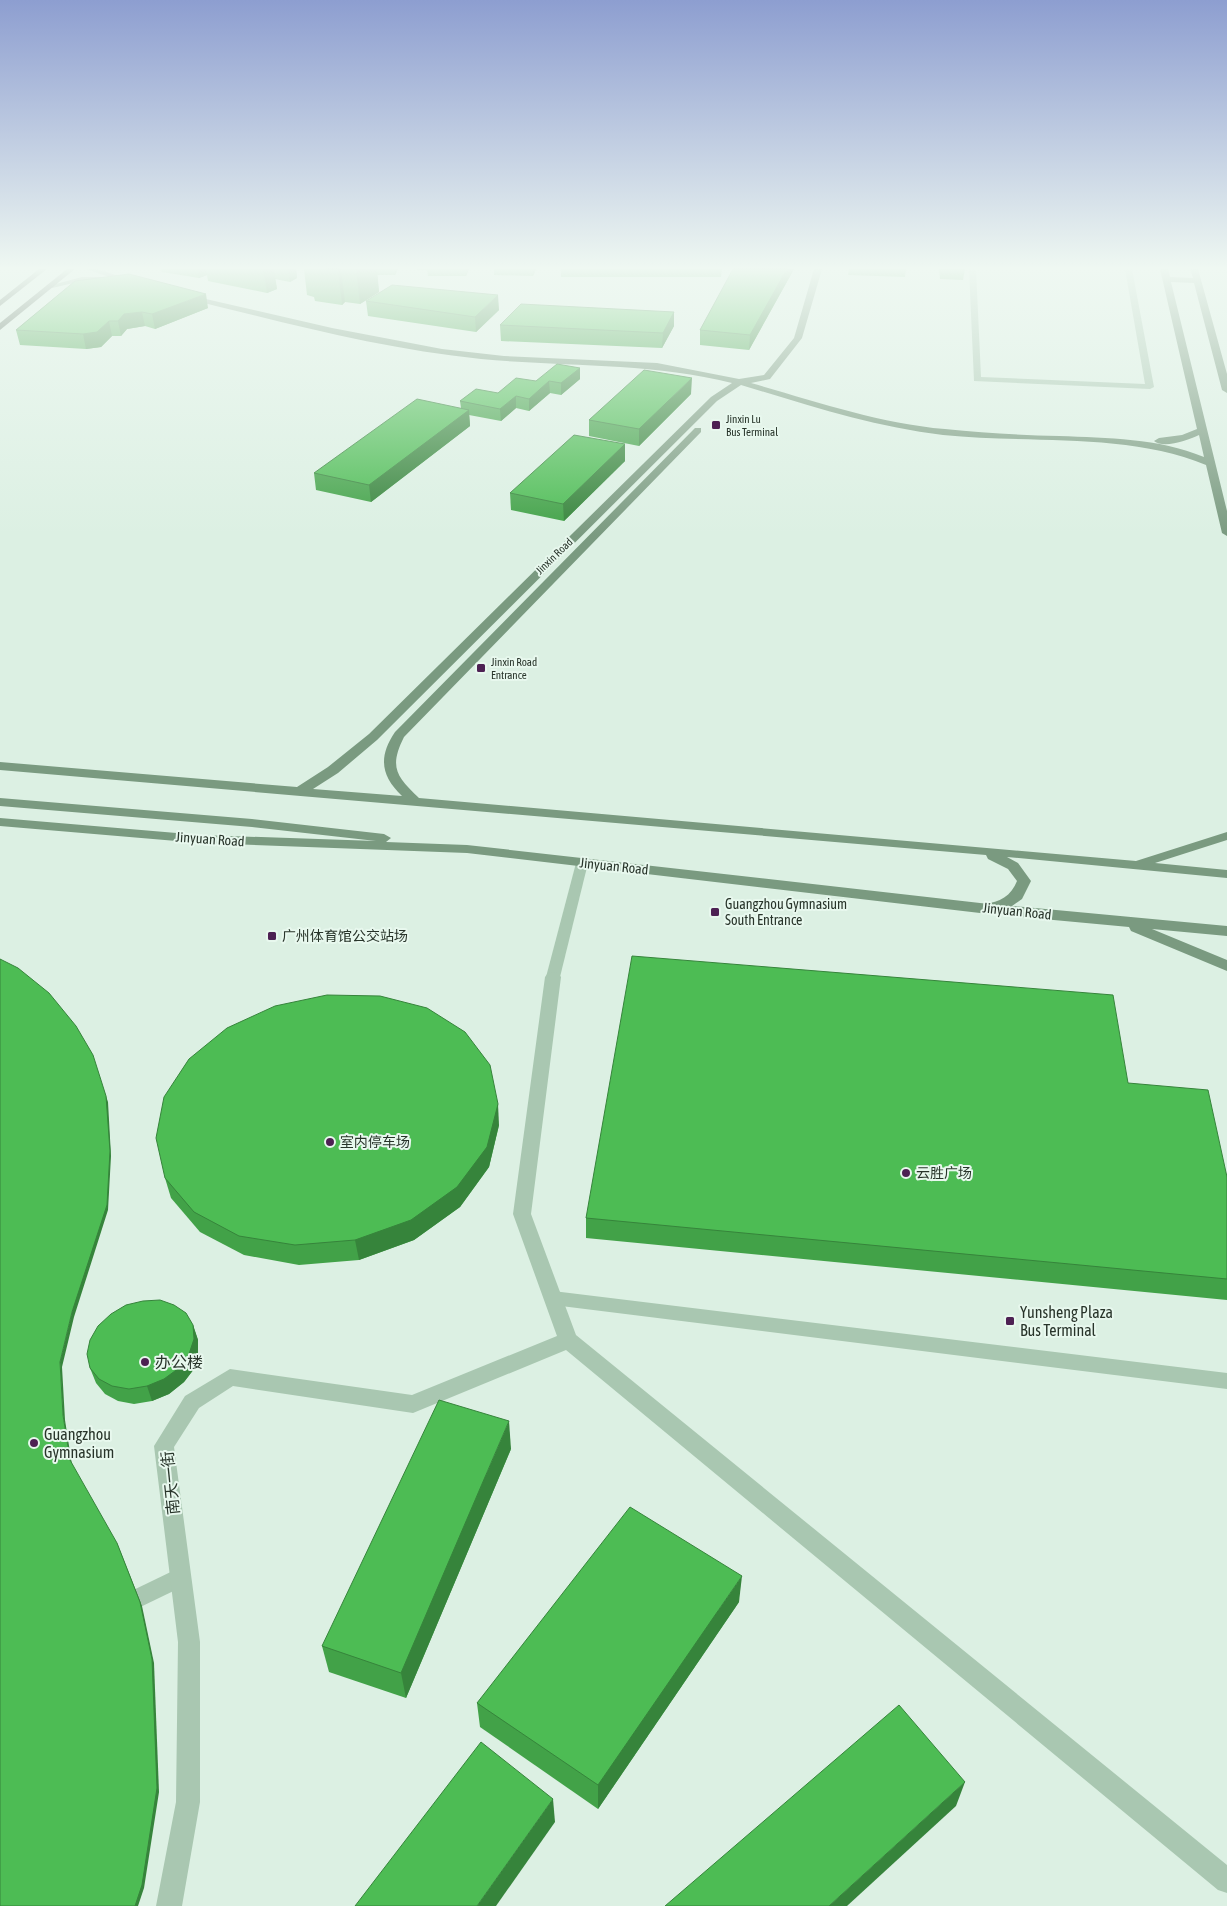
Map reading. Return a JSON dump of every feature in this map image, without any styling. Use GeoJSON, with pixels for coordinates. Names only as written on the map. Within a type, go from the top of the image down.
{"type":"FeatureCollection","features":[{"type":"Feature","properties":{"kind":"main road"},"geometry":{"type":"LineString","coordinates":[[518,358],[674,368],[740,382],[870,420],[904,427],[1012,437],[1129,442],[1166,446],[1210,463]]}},
{"type":"Feature","properties":{"kind":"main road"},"geometry":{"type":"LineString","coordinates":[[740,382],[767,377],[782,358]]}},
{"type":"Feature","properties":{"kind":"main road"},"geometry":{"type":"LineString","coordinates":[[1186,358],[1210,463],[1225,510],[1227,533]]}},
{"type":"Feature","properties":{"kind":"main road"},"geometry":{"type":"LineString","coordinates":[[1218,358],[1227,390]]}},
{"type":"Feature","properties":{"kind":"main road","name":"Jinxin Road"},"geometry":{"type":"LineString","coordinates":[[414,800],[397,785],[388,766],[391,750],[399,735],[684,446],[740,382]]}},
{"type":"Feature","properties":{"kind":"main road","name":"Jinxin Road"},"geometry":{"type":"LineString","coordinates":[[300,791],[333,770],[373,737],[714,399],[740,382]]}},
{"type":"Feature","properties":{"kind":"main road"},"geometry":{"type":"LineString","coordinates":[[1129,442],[1184,438],[1203,430]]}},
{"type":"Feature","properties":{"kind":"main road"},"geometry":{"type":"LineString","coordinates":[[0,766],[414,800],[1135,864],[1227,874]]}},
{"type":"Feature","properties":{"kind":"main road"},"geometry":{"type":"LineString","coordinates":[[0,802],[252,823],[467,849]]}},
{"type":"Feature","properties":{"kind":"main road","name":"Jinyuan Road"},"geometry":{"type":"LineString","coordinates":[[0,822],[200,839],[467,849],[980,908],[1227,931]]}},
{"type":"Feature","properties":{"kind":"main road"},"geometry":{"type":"LineString","coordinates":[[1135,864],[1227,836]]}},
{"type":"Feature","properties":{"kind":"main road"},"geometry":{"type":"LineString","coordinates":[[968,850],[998,857],[1013,866],[1024,882],[1020,893],[1008,904],[980,908]]}},
{"type":"Feature","properties":{"kind":"main road"},"geometry":{"type":"LineString","coordinates":[[1121,921],[1205,955],[1227,966]]}},
{"type":"Feature","properties":{"kind":"street"},"geometry":{"type":"LineString","coordinates":[[553,977],[522,1214],[568,1340],[1227,1881]]}},
{"type":"Feature","properties":{"kind":"street","name":"南天一街"},"geometry":{"type":"LineString","coordinates":[[169,1906],[188,1802],[189,1642],[164,1446],[192,1402],[230,1377],[413,1404],[568,1340]]}},
{"type":"Feature","properties":{"kind":"lane"},"geometry":{"type":"LineString","coordinates":[[976,358],[977,378],[1150,387],[1145,358]]}},
{"type":"Feature","properties":{"kind":"lane"},"geometry":{"type":"LineString","coordinates":[[553,977],[582,863]]}},
{"type":"Feature","properties":{"kind":"lane"},"geometry":{"type":"LineString","coordinates":[[553,1298],[1227,1381]]}},
{"type":"Feature","properties":{"kind":"lane"},"geometry":{"type":"LineString","coordinates":[[130,1602],[181,1577]]}},
{"type":"Feature","properties":{"kind":"building"},"geometry":{"type":"Polygon","coordinates":[[[557,364],[580,368],[561,383],[549,381],[529,399],[516,396],[500,409],[460,401],[476,389],[498,393],[516,378],[536,381],[557,364]]]}},
{"type":"Feature","properties":{"kind":"building"},"geometry":{"type":"Polygon","coordinates":[[[644,370],[692,378],[639,429],[589,420],[644,370]]]}},
{"type":"Feature","properties":{"kind":"building"},"geometry":{"type":"Polygon","coordinates":[[[417,399],[469,410],[369,485],[314,473],[417,399]]]}},
{"type":"Feature","properties":{"kind":"building"},"geometry":{"type":"Polygon","coordinates":[[[574,435],[625,444],[563,504],[510,493],[574,435]]]}},
{"type":"Feature","properties":{"kind":"building","name":"云胜广场"},"geometry":{"type":"Polygon","coordinates":[[[632,956],[1113,995],[1128,1083],[1208,1090],[1227,1177],[1227,1279],[586,1218],[632,956]]]}},
{"type":"Feature","properties":{"kind":"building","name":"Guangzhou Gymnasium"},"geometry":{"type":"Polygon","coordinates":[[[0,959],[18,968],[49,993],[76,1026],[93,1055],[106,1096],[110,1151],[107,1205],[72,1312],[60,1362],[63,1415],[70,1460],[117,1543],[140,1602],[152,1659],[157,1788],[142,1885],[135,1906],[0,1906],[0,959]]]}},
{"type":"Feature","properties":{"kind":"building","name":"室内停车场"},"geometry":{"type":"Polygon","coordinates":[[[327,995],[380,996],[427,1008],[465,1032],[490,1065],[498,1104],[487,1147],[457,1187],[411,1220],[355,1240],[295,1245],[239,1236],[194,1212],[165,1178],[156,1138],[164,1097],[189,1059],[227,1028],[275,1006],[327,995]]]}},
{"type":"Feature","properties":{"kind":"building","name":"办公楼"},"geometry":{"type":"Polygon","coordinates":[[[160,1300],[174,1305],[186,1313],[193,1325],[194,1339],[189,1354],[179,1368],[164,1379],[147,1386],[129,1389],[112,1386],[99,1379],[90,1368],[87,1354],[90,1340],[98,1326],[111,1314],[126,1305],[160,1300]]]}},
{"type":"Feature","properties":{"kind":"building"},"geometry":{"type":"Polygon","coordinates":[[[439,1400],[509,1421],[401,1673],[322,1646],[439,1400]]]}},
{"type":"Feature","properties":{"kind":"building"},"geometry":{"type":"Polygon","coordinates":[[[630,1507],[742,1576],[598,1785],[477,1703],[630,1507]]]}},
{"type":"Feature","properties":{"kind":"building"},"geometry":{"type":"Polygon","coordinates":[[[899,1705],[965,1782],[829,1906],[665,1906],[899,1705]]]}},
{"type":"Feature","properties":{"kind":"building"},"geometry":{"type":"Polygon","coordinates":[[[481,1742],[553,1799],[477,1906],[355,1906],[481,1742]]]}},
{"type":"Feature","properties":{"kind":"place","name":"Jinxin Lu Bus Terminal"},"geometry":{"type":"Point","coordinates":[716,425]}},
{"type":"Feature","properties":{"kind":"place","name":"Jinxin Road Entrance"},"geometry":{"type":"Point","coordinates":[481,668]}},
{"type":"Feature","properties":{"kind":"place","name":"Guangzhou Gymnasium South Entrance"},"geometry":{"type":"Point","coordinates":[715,912]}},
{"type":"Feature","properties":{"kind":"place","name":"广州体育馆公交站场"},"geometry":{"type":"Point","coordinates":[272,936]}},
{"type":"Feature","properties":{"kind":"place","name":"室内停车场"},"geometry":{"type":"Point","coordinates":[330,1142]}},
{"type":"Feature","properties":{"kind":"place","name":"云胜广场"},"geometry":{"type":"Point","coordinates":[906,1173]}},
{"type":"Feature","properties":{"kind":"place","name":"Yunsheng Plaza Bus Terminal"},"geometry":{"type":"Point","coordinates":[1010,1321]}},
{"type":"Feature","properties":{"kind":"place","name":"办公楼"},"geometry":{"type":"Point","coordinates":[145,1362]}},
{"type":"Feature","properties":{"kind":"place","name":"Guangzhou Gymnasium"},"geometry":{"type":"Point","coordinates":[34,1443]}}]}
